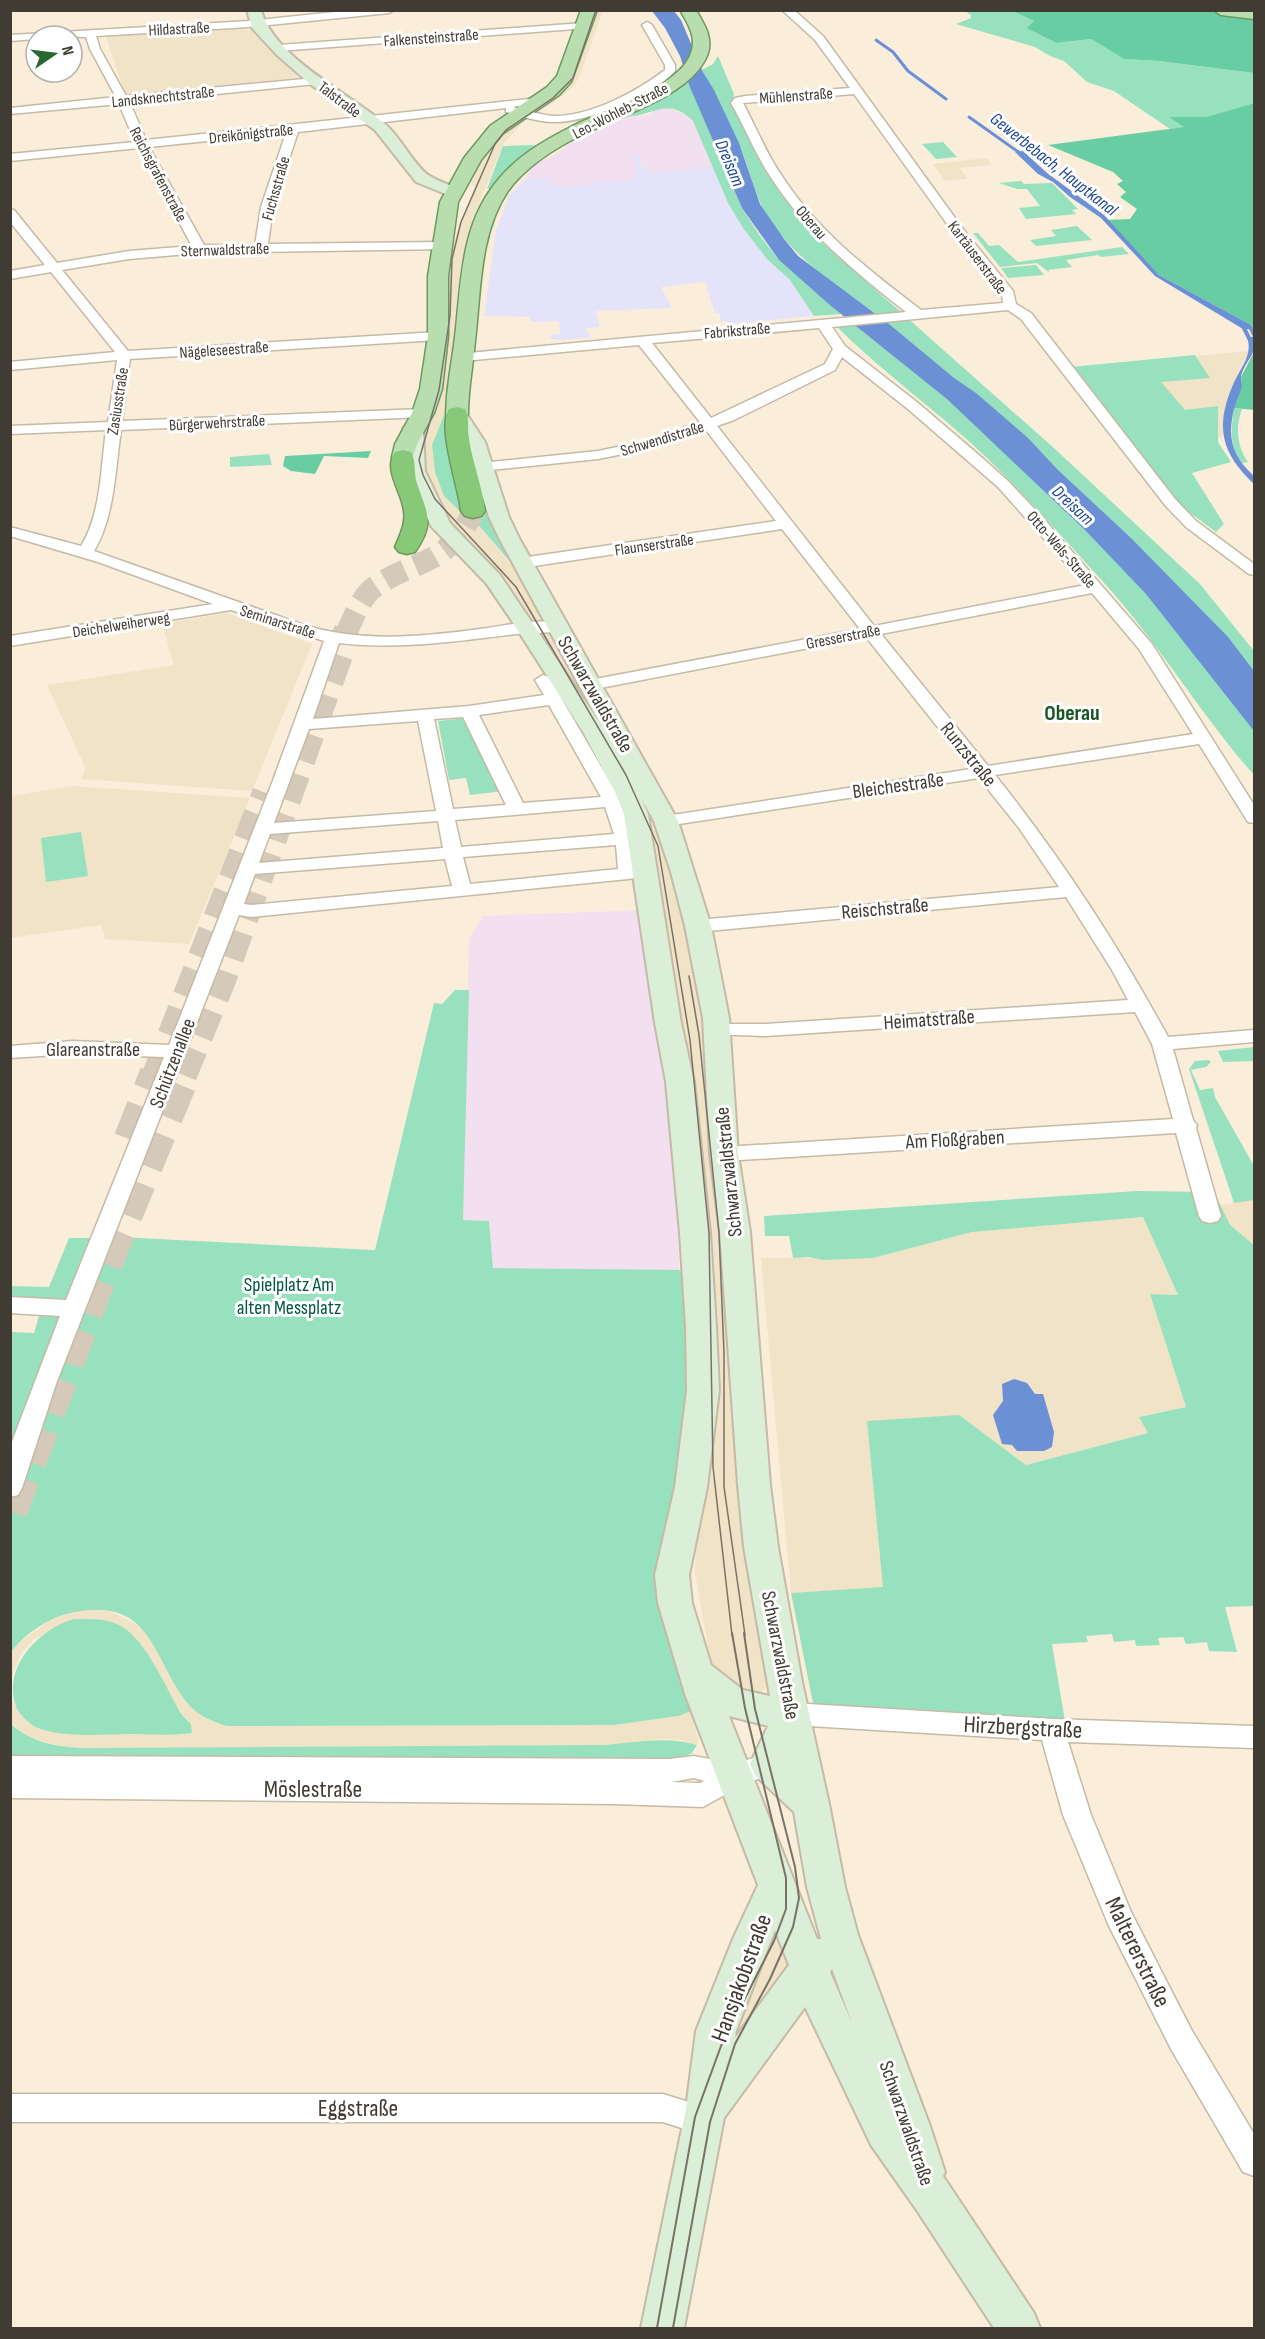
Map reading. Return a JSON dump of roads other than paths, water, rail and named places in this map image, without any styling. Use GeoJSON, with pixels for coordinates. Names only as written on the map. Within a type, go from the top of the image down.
{"type":"FeatureCollection","features":[{"type":"Feature","properties":{"kind":"highway"},"geometry":{"type":"LineString","coordinates":[[457,414],[456,429],[470,484],[473,511]]}},
{"type":"Feature","properties":{"kind":"highway"},"geometry":{"type":"LineString","coordinates":[[403,457],[402,466],[418,519],[407,547]]}},
{"type":"Feature","properties":{"kind":"main road"},"geometry":{"type":"LineString","coordinates":[[1221,10],[1254,14]]}},
{"type":"Feature","properties":{"kind":"main road","name":"Leo-Wohleb-Straße"},"geometry":{"type":"LineString","coordinates":[[470,193],[522,166],[580,129],[654,95],[675,82],[696,62],[701,49],[700,38],[690,12]]}},
{"type":"Feature","properties":{"kind":"main road","name":"Talstraße"},"geometry":{"type":"LineString","coordinates":[[256,17],[278,48],[315,81],[390,137],[416,173],[432,184],[434,190],[470,193]]}},
{"type":"Feature","properties":{"kind":"main road","name":"Schwarzwaldstraße"},"geometry":{"type":"LineString","coordinates":[[403,457],[431,389],[438,336],[438,276],[442,246],[470,193],[473,158],[487,140],[520,112],[553,91],[565,78],[587,18]]}},
{"type":"Feature","properties":{"kind":"main road","name":"Schwarzwaldstraße"},"geometry":{"type":"LineString","coordinates":[[470,193],[487,213],[479,236],[474,267],[457,414],[475,442],[499,517],[521,563],[550,609],[557,627],[666,822],[698,926],[716,1030],[724,1154],[735,1232],[749,1435],[761,1548],[826,1887],[839,1935],[910,2126],[931,2194]]}},
{"type":"Feature","properties":{"kind":"main road","name":"Schwarzwaldstraße"},"geometry":{"type":"LineString","coordinates":[[418,421],[415,471],[441,526],[493,579],[594,732],[628,794],[636,814],[668,1023],[680,1082],[695,1233],[703,1390],[691,1487],[672,1575],[675,1603],[695,1672],[752,1770],[777,1884],[828,2016],[885,2131],[931,2194],[1019,2328]]}},
{"type":"Feature","properties":{"kind":"main road"},"geometry":{"type":"LineString","coordinates":[[648,889],[662,910],[672,919],[698,926]]}},
{"type":"Feature","properties":{"kind":"main road"},"geometry":{"type":"LineString","coordinates":[[674,1049],[699,1035],[716,1030]]}},
{"type":"Feature","properties":{"kind":"main road"},"geometry":{"type":"LineString","coordinates":[[695,1672],[731,1702],[745,1708],[792,1714],[752,1770],[811,1804]]}},
{"type":"Feature","properties":{"kind":"main road","name":"Hansjakobstraße"},"geometry":{"type":"LineString","coordinates":[[663,2328],[670,2278],[705,2115],[716,2031],[752,1939],[777,1884]]}},
{"type":"Feature","properties":{"kind":"main road","name":"Hansjakobstraße"},"geometry":{"type":"LineString","coordinates":[[705,2115],[809,1967],[839,1935]]}},
{"type":"Feature","properties":{"kind":"street","name":"Hildastraße"},"geometry":{"type":"LineString","coordinates":[[84,33],[256,17],[389,10]]}},
{"type":"Feature","properties":{"kind":"street","name":"Kartäuserstraße"},"geometry":{"type":"LineString","coordinates":[[787,10],[819,38],[953,223],[1008,294],[1010,306],[1026,316],[1170,502],[1191,524],[1254,571]]}},
{"type":"Feature","properties":{"kind":"street","name":"Falkensteinstraße"},"geometry":{"type":"LineString","coordinates":[[278,48],[587,18]]}},
{"type":"Feature","properties":{"kind":"street","name":"Dreikönigstraße"},"geometry":{"type":"LineString","coordinates":[[492,108],[548,119],[578,117],[639,90],[670,71],[670,66],[647,25]]}},
{"type":"Feature","properties":{"kind":"street","name":"Reichsgrafenstraße"},"geometry":{"type":"LineString","coordinates":[[90,33],[95,49],[123,100],[142,144],[200,249]]}},
{"type":"Feature","properties":{"kind":"street","name":"Landsknechtstraße"},"geometry":{"type":"LineString","coordinates":[[10,111],[315,81]]}},
{"type":"Feature","properties":{"kind":"street","name":"Mühlenstraße"},"geometry":{"type":"LineString","coordinates":[[737,103],[745,99],[857,91]]}},
{"type":"Feature","properties":{"kind":"street","name":"Dreikönigstraße"},"geometry":{"type":"LineString","coordinates":[[10,158],[492,108],[538,101]]}},
{"type":"Feature","properties":{"kind":"street","name":"Oberau"},"geometry":{"type":"LineString","coordinates":[[737,103],[775,177],[814,227],[839,252],[912,315]]}},
{"type":"Feature","properties":{"kind":"street","name":"Fuchsstraße"},"geometry":{"type":"LineString","coordinates":[[261,248],[267,207],[292,129]]}},
{"type":"Feature","properties":{"kind":"street","name":"Zasiusstraße"},"geometry":{"type":"LineString","coordinates":[[10,213],[124,355],[112,426],[102,511],[96,535],[85,553]]}},
{"type":"Feature","properties":{"kind":"street","name":"Sternwaldstraße"},"geometry":{"type":"LineString","coordinates":[[10,275],[129,255],[200,249],[442,246]]}},
{"type":"Feature","properties":{"kind":"street","name":"Fabrikstraße"},"geometry":{"type":"LineString","coordinates":[[464,357],[1010,306]]}},
{"type":"Feature","properties":{"kind":"street","name":"Otto-Wels-Straße"},"geometry":{"type":"LineString","coordinates":[[822,322],[840,349],[913,406],[1003,484],[1096,588],[1152,655],[1254,818]]}},
{"type":"Feature","properties":{"kind":"street","name":"Nägeleseestraße"},"geometry":{"type":"LineString","coordinates":[[10,366],[124,355],[438,336]]}},
{"type":"Feature","properties":{"kind":"street","name":"Runzstraße"},"geometry":{"type":"LineString","coordinates":[[642,339],[869,630],[1026,825],[1071,891],[1141,1005],[1162,1044],[1210,1216]]}},
{"type":"Feature","properties":{"kind":"street"},"geometry":{"type":"LineString","coordinates":[[840,349],[830,367],[868,371]]}},
{"type":"Feature","properties":{"kind":"street","name":"Schwendistraße"},"geometry":{"type":"LineString","coordinates":[[482,467],[616,453],[648,445],[729,417],[830,367]]}},
{"type":"Feature","properties":{"kind":"street","name":"Bürgerwehrstraße"},"geometry":{"type":"LineString","coordinates":[[10,430],[418,421]]}},
{"type":"Feature","properties":{"kind":"street","name":"Flaunserstraße"},"geometry":{"type":"LineString","coordinates":[[521,563],[786,524]]}},
{"type":"Feature","properties":{"kind":"street","name":"Seminarstraße"},"geometry":{"type":"LineString","coordinates":[[10,531],[85,553],[231,606],[333,638],[381,643],[425,641],[526,628],[557,627]]}},
{"type":"Feature","properties":{"kind":"street","name":"Gresserstraße"},"geometry":{"type":"LineString","coordinates":[[590,685],[1096,588]]}},
{"type":"Feature","properties":{"kind":"street","name":"Deichelweiherweg"},"geometry":{"type":"LineString","coordinates":[[10,641],[231,606]]}},
{"type":"Feature","properties":{"kind":"street","name":"Schützenallee"},"geometry":{"type":"LineString","coordinates":[[10,1488],[22,1446],[73,1309],[177,1052],[264,828],[304,724],[333,638]]}},
{"type":"Feature","properties":{"kind":"street","name":"Schwarzwaldstraße"},"geometry":{"type":"LineString","coordinates":[[232,908],[251,910],[628,874],[624,839],[612,801],[543,680]]}},
{"type":"Feature","properties":{"kind":"street","name":"Schwarzwaldstraße"},"geometry":{"type":"LineString","coordinates":[[304,724],[469,711],[554,699]]}},
{"type":"Feature","properties":{"kind":"street"},"geometry":{"type":"LineString","coordinates":[[469,711],[517,810]]}},
{"type":"Feature","properties":{"kind":"street"},"geometry":{"type":"LineString","coordinates":[[425,714],[462,889]]}},
{"type":"Feature","properties":{"kind":"street","name":"Bleichestraße"},"geometry":{"type":"LineString","coordinates":[[666,822],[1202,738]]}},
{"type":"Feature","properties":{"kind":"street"},"geometry":{"type":"LineString","coordinates":[[264,828],[285,829],[612,801]]}},
{"type":"Feature","properties":{"kind":"street"},"geometry":{"type":"LineString","coordinates":[[247,869],[624,839]]}},
{"type":"Feature","properties":{"kind":"street","name":"Reischstraße"},"geometry":{"type":"LineString","coordinates":[[698,926],[1071,891]]}},
{"type":"Feature","properties":{"kind":"street","name":"Heimatstraße"},"geometry":{"type":"LineString","coordinates":[[716,1030],[766,1030],[1141,1005]]}},
{"type":"Feature","properties":{"kind":"street"},"geometry":{"type":"LineString","coordinates":[[1162,1044],[1254,1036]]}},
{"type":"Feature","properties":{"kind":"street","name":"Glareanstraße"},"geometry":{"type":"LineString","coordinates":[[10,1052],[95,1047],[177,1052]]}},
{"type":"Feature","properties":{"kind":"street","name":"Am Floßgraben"},"geometry":{"type":"LineString","coordinates":[[724,1154],[1186,1125]]}},
{"type":"Feature","properties":{"kind":"street"},"geometry":{"type":"LineString","coordinates":[[10,1305],[73,1309]]}},
{"type":"Feature","properties":{"kind":"street","name":"Hirzbergstraße"},"geometry":{"type":"LineString","coordinates":[[792,1714],[1053,1730],[1254,1737]]}},
{"type":"Feature","properties":{"kind":"street","name":"Maltererstraße"},"geometry":{"type":"LineString","coordinates":[[1053,1730],[1057,1753],[1077,1815],[1119,1917],[1180,2039],[1254,2161]]}},
{"type":"Feature","properties":{"kind":"street","name":"Möslestraße"},"geometry":{"type":"LineString","coordinates":[[10,1767],[614,1781],[703,1795],[752,1770]]}},
{"type":"Feature","properties":{"kind":"street","name":"Möslestraße"},"geometry":{"type":"LineString","coordinates":[[10,1786],[614,1781]]}},
{"type":"Feature","properties":{"kind":"street","name":"Eggstraße"},"geometry":{"type":"LineString","coordinates":[[10,2108],[663,2108],[705,2115]]}},
{"type":"Feature","properties":{"kind":"water","name":"Dreisam"},"geometry":{"type":"Polygon","coordinates":[[[652,11],[674,11],[681,20],[703,72],[739,143],[760,204],[798,256],[889,324],[954,378],[976,393],[1028,438],[1228,637],[1254,671],[1254,731],[1146,594],[1085,530],[947,399],[831,306],[779,260],[742,208],[689,85],[680,56],[665,28],[652,11]]]}},
{"type":"Feature","properties":{"kind":"water"},"geometry":{"type":"Polygon","coordinates":[[[1023,151],[1047,173],[1104,215],[1159,275],[1251,325],[1255,334],[1255,348],[1241,377],[1242,386],[1234,409],[1231,438],[1236,454],[1254,476],[1254,484],[1233,460],[1227,448],[1223,424],[1229,396],[1248,354],[1247,337],[1253,337],[1249,329],[1243,329],[1155,276],[1101,218],[1053,182],[1038,174],[1015,152],[1023,151]]]}},
{"type":"Feature","properties":{"kind":"water"},"geometry":{"type":"Polygon","coordinates":[[[1014,1379],[1027,1383],[1035,1394],[1043,1394],[1054,1432],[1052,1447],[1044,1451],[1017,1451],[1012,1445],[1002,1444],[993,1415],[1003,1401],[1002,1384],[1014,1379]]]}},
{"type":"Feature","properties":{"kind":"waterway","name":"Gewerbebach, Hauptkanal"},"geometry":{"type":"LineString","coordinates":[[876,40],[893,52],[908,71],[946,99]]}},
{"type":"Feature","properties":{"kind":"waterway","name":"Gewerbebach, Hauptkanal"},"geometry":{"type":"LineString","coordinates":[[969,117],[1024,156]]}},
{"type":"Feature","properties":{"kind":"waterway","name":"Gewerbebach, Hauptkanal"},"geometry":{"type":"LineString","coordinates":[[1242,324],[1252,344]]}},
{"type":"Feature","properties":{"kind":"tunnel"},"geometry":{"type":"LineString","coordinates":[[347,632],[361,603],[373,588],[442,552],[464,529],[473,511]]}},
{"type":"Feature","properties":{"kind":"tunnel"},"geometry":{"type":"LineString","coordinates":[[183,1075],[222,980],[348,630]]}},
{"type":"Feature","properties":{"kind":"tunnel"},"geometry":{"type":"LineString","coordinates":[[156,1075],[266,793]]}},
{"type":"Feature","properties":{"kind":"tunnel"},"geometry":{"type":"LineString","coordinates":[[131,1140],[157,1074]]}},
{"type":"Feature","properties":{"kind":"tunnel"},"geometry":{"type":"LineString","coordinates":[[10,1511],[94,1290],[183,1074]]}},
{"type":"Feature","properties":{"kind":"tram line"},"geometry":{"type":"LineString","coordinates":[[596,10],[573,78],[553,98],[506,130],[495,144],[461,222],[452,259],[450,316],[439,390],[419,460],[423,475],[435,499],[516,587],[626,775],[658,846],[690,1040],[709,1233],[713,1467],[732,1635]]}},
{"type":"Feature","properties":{"kind":"tram line"},"geometry":{"type":"LineString","coordinates":[[689,976],[699,1035],[719,1233],[724,1352],[724,1487],[745,1635]]}},
{"type":"Feature","properties":{"kind":"tram line"},"geometry":{"type":"LineString","coordinates":[[657,2328],[695,2117],[721,2046],[774,1941],[786,1909],[786,1878],[745,1708],[732,1633]]}},
{"type":"Feature","properties":{"kind":"tram line"},"geometry":{"type":"LineString","coordinates":[[673,2328],[710,2122],[735,2044],[770,1979],[793,1927],[799,1898],[795,1867],[755,1709],[744,1633]]}},
{"type":"Feature","properties":{"kind":"district","name":"Oberau"},"geometry":{"type":"Point","coordinates":[1072,712]}},
{"type":"Feature","properties":{"kind":"park label","name":"Spielplatz Am alten Messplatz"},"geometry":{"type":"Point","coordinates":[289,1296]}}]}
